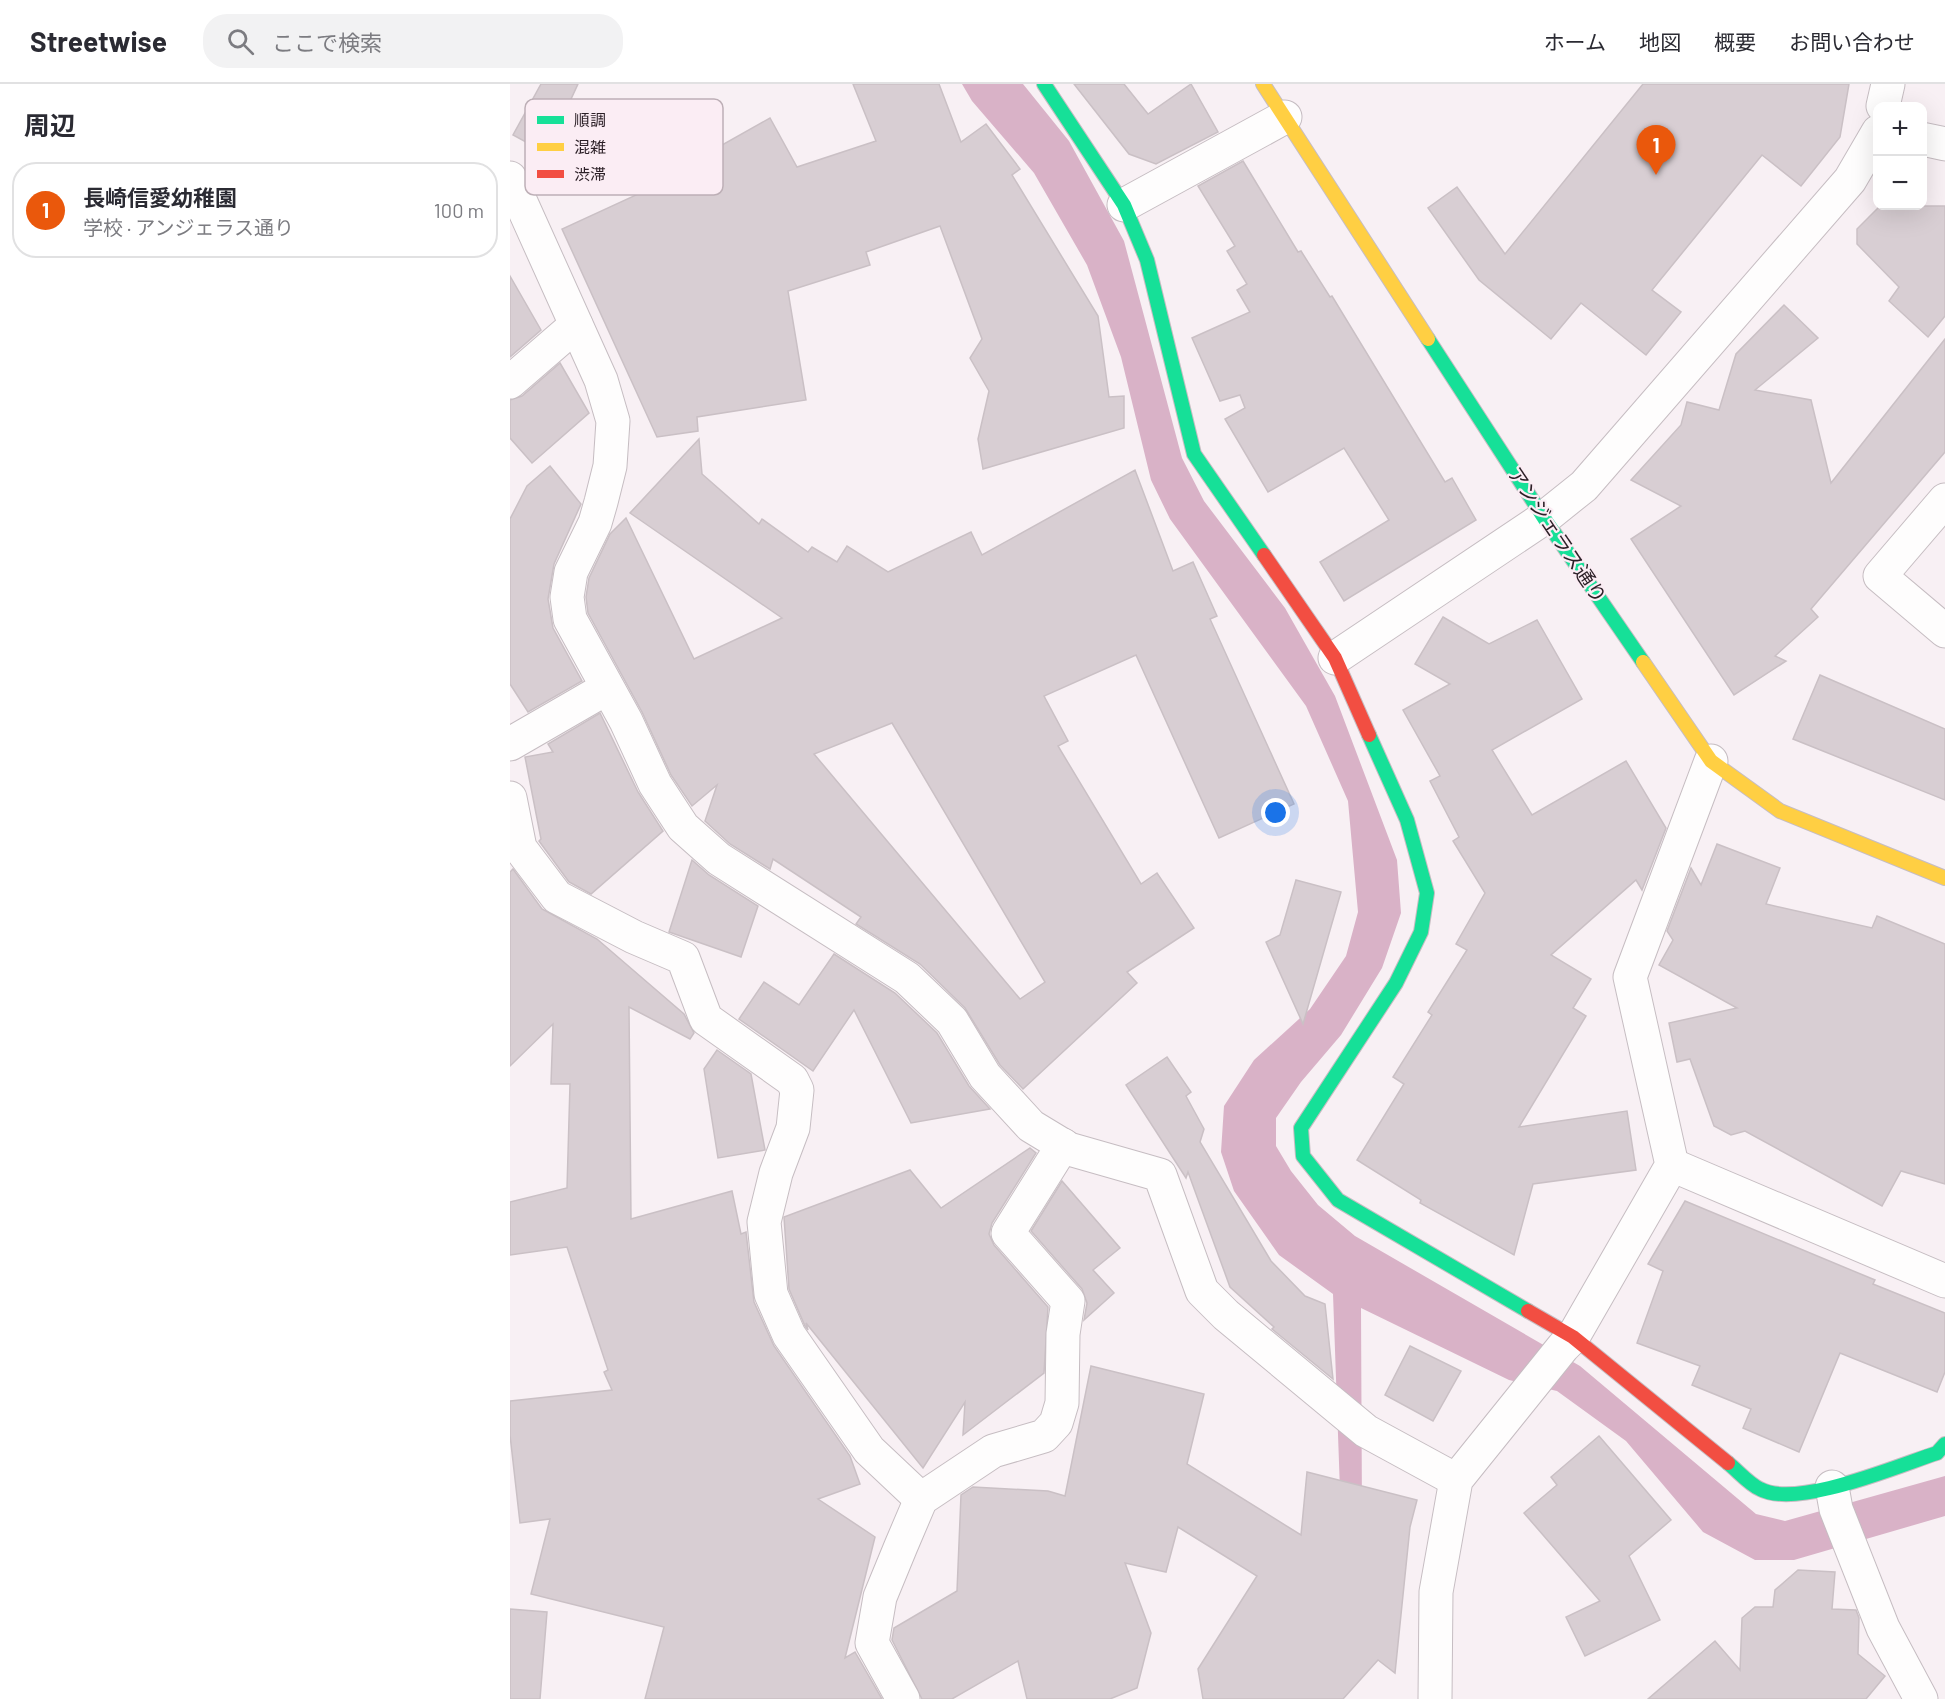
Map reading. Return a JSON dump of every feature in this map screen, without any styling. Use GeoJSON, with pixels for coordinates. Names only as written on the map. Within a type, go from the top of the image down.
{"type":"FeatureCollection","features":[{"type":"Feature","properties":{"kind":"street"},"geometry":{"type":"LineString","coordinates":[[1044,84],[1124,204],[1147,260],[1194,454],[1335,658],[1407,820],[1427,893],[1421,932],[1396,983],[1318,1098],[1301,1128],[1303,1156],[1338,1200],[1568,1342],[1761,1490],[1793,1496],[1834,1498],[1937,1454],[1945,1444]]}},
{"type":"Feature","properties":{"kind":"street","name":"アンジェラス通り"},"geometry":{"type":"LineString","coordinates":[[1263,84],[1544,518],[1711,761],[1780,811],[1945,878]]}},
{"type":"Feature","properties":{"kind":"street"},"geometry":{"type":"LineString","coordinates":[[1884,102],[1888,84]]}},
{"type":"Feature","properties":{"kind":"street"},"geometry":{"type":"LineString","coordinates":[[1124,204],[1285,117]]}},
{"type":"Feature","properties":{"kind":"street"},"geometry":{"type":"LineString","coordinates":[[1927,140],[1945,144]]}},
{"type":"Feature","properties":{"kind":"street"},"geometry":{"type":"LineString","coordinates":[[1335,658],[1544,518],[1584,486],[1850,180],[1873,141]]}},
{"type":"Feature","properties":{"kind":"street"},"geometry":{"type":"LineString","coordinates":[[510,178],[601,380],[613,421],[610,466],[601,502],[595,523],[571,572],[567,597],[570,619],[656,784],[683,827],[719,859],[907,978],[952,1021],[985,1076],[1031,1126],[1063,1145],[1160,1175],[1202,1291],[1226,1315],[1366,1431],[1456,1479]]}},
{"type":"Feature","properties":{"kind":"street"},"geometry":{"type":"LineString","coordinates":[[510,382],[576,325]]}},
{"type":"Feature","properties":{"kind":"street"},"geometry":{"type":"LineString","coordinates":[[1945,501],[1880,576],[1945,631]]}},
{"type":"Feature","properties":{"kind":"street"},"geometry":{"type":"LineString","coordinates":[[510,744],[607,688]]}},
{"type":"Feature","properties":{"kind":"street"},"geometry":{"type":"LineString","coordinates":[[1435,1699],[1436,1592],[1456,1479],[1568,1342],[1672,1166],[1630,977],[1711,761]]}},
{"type":"Feature","properties":{"kind":"street"},"geometry":{"type":"LineString","coordinates":[[510,798],[520,848],[557,897],[634,938],[683,958],[706,1018],[792,1080],[798,1101],[793,1128],[776,1173],[764,1222],[771,1294],[789,1335],[869,1450],[921,1499]]}},
{"type":"Feature","properties":{"kind":"street"},"geometry":{"type":"LineString","coordinates":[[903,1699],[872,1643],[880,1597],[921,1499],[993,1451],[1044,1436],[1056,1423],[1062,1403],[1062,1334],[1068,1301],[1008,1233],[1063,1145]]}},
{"type":"Feature","properties":{"kind":"street"},"geometry":{"type":"LineString","coordinates":[[1672,1166],[1945,1281]]}},
{"type":"Feature","properties":{"kind":"street"},"geometry":{"type":"LineString","coordinates":[[1834,1498],[1883,1628],[1921,1699]]}},
{"type":"Feature","properties":{"kind":"shaded area"},"geometry":{"type":"Polygon","coordinates":[[[962,84],[1023,84],[1069,141],[1124,241],[1182,458],[1204,501],[1285,608],[1335,696],[1397,860],[1401,913],[1382,968],[1341,1035],[1301,1082],[1276,1118],[1276,1146],[1291,1171],[1318,1205],[1355,1236],[1580,1366],[1756,1514],[1785,1521],[1945,1476],[1945,1516],[1794,1560],[1755,1560],[1703,1532],[1626,1441],[1557,1391],[1509,1380],[1361,1308],[1362,1518],[1341,1519],[1333,1294],[1279,1255],[1234,1191],[1221,1152],[1224,1106],[1254,1060],[1310,1009],[1346,956],[1358,912],[1348,801],[1306,706],[1170,519],[1151,480],[1121,357],[1087,265],[1034,173],[972,101],[962,84]]]}},
{"type":"Feature","properties":{"kind":"building"},"geometry":{"type":"Polygon","coordinates":[[[541,84],[578,84],[571,99],[533,99],[541,84]]]}},
{"type":"Feature","properties":{"kind":"building"},"geometry":{"type":"Polygon","coordinates":[[[853,84],[939,84],[961,142],[986,124],[1020,169],[1012,175],[1098,316],[1109,397],[1124,396],[1124,428],[983,469],[978,439],[989,391],[970,358],[982,339],[940,226],[866,252],[870,265],[788,291],[806,400],[697,417],[698,431],[657,437],[562,229],[636,195],[723,195],[723,144],[770,118],[797,167],[876,141],[853,84]]]}},
{"type":"Feature","properties":{"kind":"building"},"geometry":{"type":"Polygon","coordinates":[[[1074,84],[1124,84],[1148,114],[1191,84],[1218,132],[1156,164],[1129,154],[1074,84]]]}},
{"type":"Feature","properties":{"kind":"building"},"geometry":{"type":"Polygon","coordinates":[[[1643,84],[1849,84],[1840,137],[1801,186],[1762,155],[1652,290],[1681,312],[1646,355],[1581,303],[1551,339],[1479,280],[1428,208],[1457,187],[1505,254],[1643,84]]]}},
{"type":"Feature","properties":{"kind":"building"},"geometry":{"type":"Polygon","coordinates":[[[525,113],[525,142],[513,135],[525,113]]]}},
{"type":"Feature","properties":{"kind":"building"},"geometry":{"type":"Polygon","coordinates":[[[1243,161],[1298,252],[1301,251],[1330,297],[1332,296],[1445,482],[1452,478],[1476,520],[1344,601],[1320,562],[1389,520],[1344,448],[1268,492],[1225,419],[1245,408],[1240,395],[1220,401],[1192,338],[1250,312],[1237,290],[1247,284],[1227,251],[1235,246],[1198,186],[1243,161]]]}},
{"type":"Feature","properties":{"kind":"building"},"geometry":{"type":"Polygon","coordinates":[[[1927,206],[1945,206],[1945,316],[1928,337],[1889,301],[1899,287],[1857,244],[1857,229],[1876,210],[1927,210],[1927,206]]]}},
{"type":"Feature","properties":{"kind":"building"},"geometry":{"type":"Polygon","coordinates":[[[510,276],[541,330],[510,357],[510,276]]]}},
{"type":"Feature","properties":{"kind":"building"},"geometry":{"type":"Polygon","coordinates":[[[1784,305],[1818,338],[1755,390],[1811,400],[1831,483],[1945,339],[1945,452],[1811,609],[1818,617],[1775,656],[1786,661],[1734,695],[1631,539],[1681,506],[1631,480],[1681,425],[1687,402],[1719,410],[1736,354],[1784,305]]]}},
{"type":"Feature","properties":{"kind":"building"},"geometry":{"type":"Polygon","coordinates":[[[560,363],[589,413],[532,463],[510,438],[510,400],[522,396],[560,363]]]}},
{"type":"Feature","properties":{"kind":"building"},"geometry":{"type":"Polygon","coordinates":[[[699,439],[702,474],[759,524],[762,519],[808,552],[812,547],[837,562],[847,546],[888,572],[971,532],[982,555],[1135,470],[1173,571],[1193,562],[1217,616],[1210,619],[1294,804],[1219,838],[1136,655],[1044,696],[1068,741],[1058,746],[1141,884],[1157,873],[1194,928],[1127,972],[1137,983],[1023,1089],[1000,1065],[965,1008],[920,964],[856,924],[861,917],[773,859],[770,869],[730,844],[705,821],[717,785],[692,806],[671,775],[642,712],[588,613],[586,597],[589,578],[610,534],[626,518],[694,659],[782,618],[630,513],[699,439]],[[892,723],[814,754],[1020,999],[1045,982],[892,723]]]}},
{"type":"Feature","properties":{"kind":"building"},"geometry":{"type":"Polygon","coordinates":[[[550,466],[581,504],[554,564],[548,599],[553,628],[582,681],[528,712],[510,684],[510,519],[527,486],[550,466]]]}},
{"type":"Feature","properties":{"kind":"building"},"geometry":{"type":"Polygon","coordinates":[[[1443,617],[1489,644],[1537,620],[1582,699],[1492,750],[1532,815],[1626,761],[1666,828],[1642,890],[1636,880],[1551,955],[1591,979],[1573,1008],[1586,1016],[1519,1127],[1627,1111],[1636,1170],[1533,1184],[1514,1255],[1420,1203],[1421,1200],[1357,1160],[1404,1084],[1393,1077],[1432,1015],[1428,1012],[1467,950],[1456,944],[1485,893],[1453,841],[1459,837],[1430,781],[1440,776],[1403,710],[1450,684],[1415,664],[1443,617]]]}},
{"type":"Feature","properties":{"kind":"building"},"geometry":{"type":"Polygon","coordinates":[[[1820,675],[1945,729],[1945,800],[1793,739],[1820,675]]]}},
{"type":"Feature","properties":{"kind":"building"},"geometry":{"type":"Polygon","coordinates":[[[600,713],[638,792],[663,831],[591,894],[569,882],[539,841],[541,839],[525,757],[553,752],[548,744],[600,713]]]}},
{"type":"Feature","properties":{"kind":"building"},"geometry":{"type":"Polygon","coordinates":[[[1717,844],[1780,868],[1766,904],[1872,928],[1877,916],[1945,944],[1945,1184],[1901,1171],[1882,1206],[1745,1131],[1731,1135],[1714,1126],[1690,1059],[1677,1062],[1669,1023],[1737,1008],[1659,965],[1673,940],[1667,931],[1691,868],[1701,885],[1717,844]]]}},
{"type":"Feature","properties":{"kind":"building"},"geometry":{"type":"Polygon","coordinates":[[[692,860],[709,875],[758,906],[741,957],[669,932],[692,860]]]}},
{"type":"Feature","properties":{"kind":"building"},"geometry":{"type":"Polygon","coordinates":[[[513,869],[542,909],[597,939],[684,1014],[694,1033],[690,1039],[629,1007],[631,1219],[732,1191],[741,1234],[746,1232],[754,1302],[774,1346],[850,1456],[860,1484],[818,1499],[875,1537],[845,1658],[855,1652],[882,1699],[645,1699],[664,1627],[531,1594],[550,1519],[520,1523],[510,1435],[510,1401],[612,1390],[604,1372],[608,1370],[567,1247],[510,1255],[510,1202],[567,1188],[570,1084],[551,1084],[553,1024],[510,1066],[510,872],[513,869]]]}},
{"type":"Feature","properties":{"kind":"building"},"geometry":{"type":"Polygon","coordinates":[[[1296,880],[1341,892],[1303,1024],[1266,942],[1280,935],[1296,880]]]}},
{"type":"Feature","properties":{"kind":"building"},"geometry":{"type":"Polygon","coordinates":[[[834,954],[895,993],[937,1033],[969,1086],[990,1109],[911,1123],[854,1010],[813,1071],[739,1019],[764,982],[799,1005],[834,954]]]}},
{"type":"Feature","properties":{"kind":"building"},"geometry":{"type":"Polygon","coordinates":[[[717,1050],[751,1074],[765,1150],[718,1158],[704,1069],[717,1050]]]}},
{"type":"Feature","properties":{"kind":"building"},"geometry":{"type":"Polygon","coordinates":[[[1167,1057],[1191,1092],[1186,1096],[1204,1129],[1200,1142],[1271,1261],[1305,1296],[1325,1304],[1333,1379],[1272,1329],[1274,1327],[1230,1287],[1188,1172],[1186,1178],[1126,1085],[1167,1057]]]}},
{"type":"Feature","properties":{"kind":"building"},"geometry":{"type":"Polygon","coordinates":[[[1030,1148],[1036,1153],[992,1223],[989,1234],[994,1245],[1048,1307],[1044,1373],[963,1435],[965,1402],[923,1468],[806,1323],[808,1330],[805,1326],[789,1289],[784,1217],[910,1170],[941,1208],[1030,1148]]]}},
{"type":"Feature","properties":{"kind":"building"},"geometry":{"type":"Polygon","coordinates":[[[1062,1181],[1120,1248],[1093,1270],[1114,1293],[1084,1320],[1087,1303],[1082,1289],[1031,1231],[1062,1181]]]}},
{"type":"Feature","properties":{"kind":"building"},"geometry":{"type":"Polygon","coordinates":[[[1685,1201],[1875,1280],[1873,1284],[1945,1313],[1945,1372],[1937,1392],[1840,1353],[1799,1452],[1743,1428],[1751,1409],[1692,1385],[1700,1366],[1637,1343],[1663,1271],[1648,1264],[1685,1201]]]}},
{"type":"Feature","properties":{"kind":"building"},"geometry":{"type":"Polygon","coordinates":[[[1410,1346],[1461,1371],[1433,1421],[1385,1395],[1410,1346]]]}},
{"type":"Feature","properties":{"kind":"building"},"geometry":{"type":"Polygon","coordinates":[[[1091,1366],[1204,1394],[1187,1464],[1301,1535],[1307,1472],[1417,1500],[1410,1527],[1395,1673],[1378,1660],[1343,1699],[1203,1699],[1198,1669],[1257,1576],[1178,1527],[1166,1572],[1125,1563],[1151,1633],[1137,1688],[1110,1699],[1027,1699],[1018,1661],[952,1699],[922,1699],[892,1640],[894,1628],[957,1591],[961,1495],[973,1487],[1048,1491],[1065,1496],[1091,1366]]]}},
{"type":"Feature","properties":{"kind":"building"},"geometry":{"type":"Polygon","coordinates":[[[1599,1436],[1671,1520],[1629,1556],[1660,1620],[1585,1656],[1566,1617],[1600,1601],[1524,1513],[1557,1485],[1551,1477],[1599,1436]]]}},
{"type":"Feature","properties":{"kind":"building"},"geometry":{"type":"Polygon","coordinates":[[[1798,1570],[1835,1572],[1832,1609],[1856,1610],[1859,1618],[1858,1654],[1885,1676],[1866,1699],[1648,1699],[1715,1641],[1740,1670],[1742,1618],[1755,1607],[1773,1607],[1775,1590],[1798,1570]]]}},
{"type":"Feature","properties":{"kind":"building"},"geometry":{"type":"Polygon","coordinates":[[[510,1609],[547,1612],[540,1699],[510,1699],[510,1609]]]}},
{"type":"Feature","properties":{"kind":"traffic: fast"},"geometry":{"type":"LineString","coordinates":[[1044,84],[1124,205],[1147,260],[1194,454],[1264,555]]}},
{"type":"Feature","properties":{"kind":"traffic: fast"},"geometry":{"type":"LineString","coordinates":[[1428,339],[1544,518],[1643,662]]}},
{"type":"Feature","properties":{"kind":"traffic: fast"},"geometry":{"type":"LineString","coordinates":[[1369,735],[1407,820],[1427,893],[1421,932],[1396,983],[1301,1128],[1303,1156],[1338,1200],[1528,1311]]}},
{"type":"Feature","properties":{"kind":"traffic: fast"},"geometry":{"type":"LineString","coordinates":[[1728,1463],[1760,1489],[1777,1494],[1798,1494],[1822,1490],[1873,1475],[1937,1453],[1945,1444]]}},
{"type":"Feature","properties":{"kind":"traffic: slow"},"geometry":{"type":"LineString","coordinates":[[1263,84],[1428,339]]}},
{"type":"Feature","properties":{"kind":"traffic: slow"},"geometry":{"type":"LineString","coordinates":[[1643,662],[1711,761],[1780,811],[1945,878]]}},
{"type":"Feature","properties":{"kind":"traffic: jam"},"geometry":{"type":"LineString","coordinates":[[1264,555],[1335,658],[1369,735]]}},
{"type":"Feature","properties":{"kind":"traffic: jam"},"geometry":{"type":"LineString","coordinates":[[1528,1311],[1573,1337],[1728,1463]]}},
{"type":"Feature","properties":{"kind":"place","name":"長崎信愛幼稚園"},"geometry":{"type":"Point","coordinates":[1656,175]}}]}
